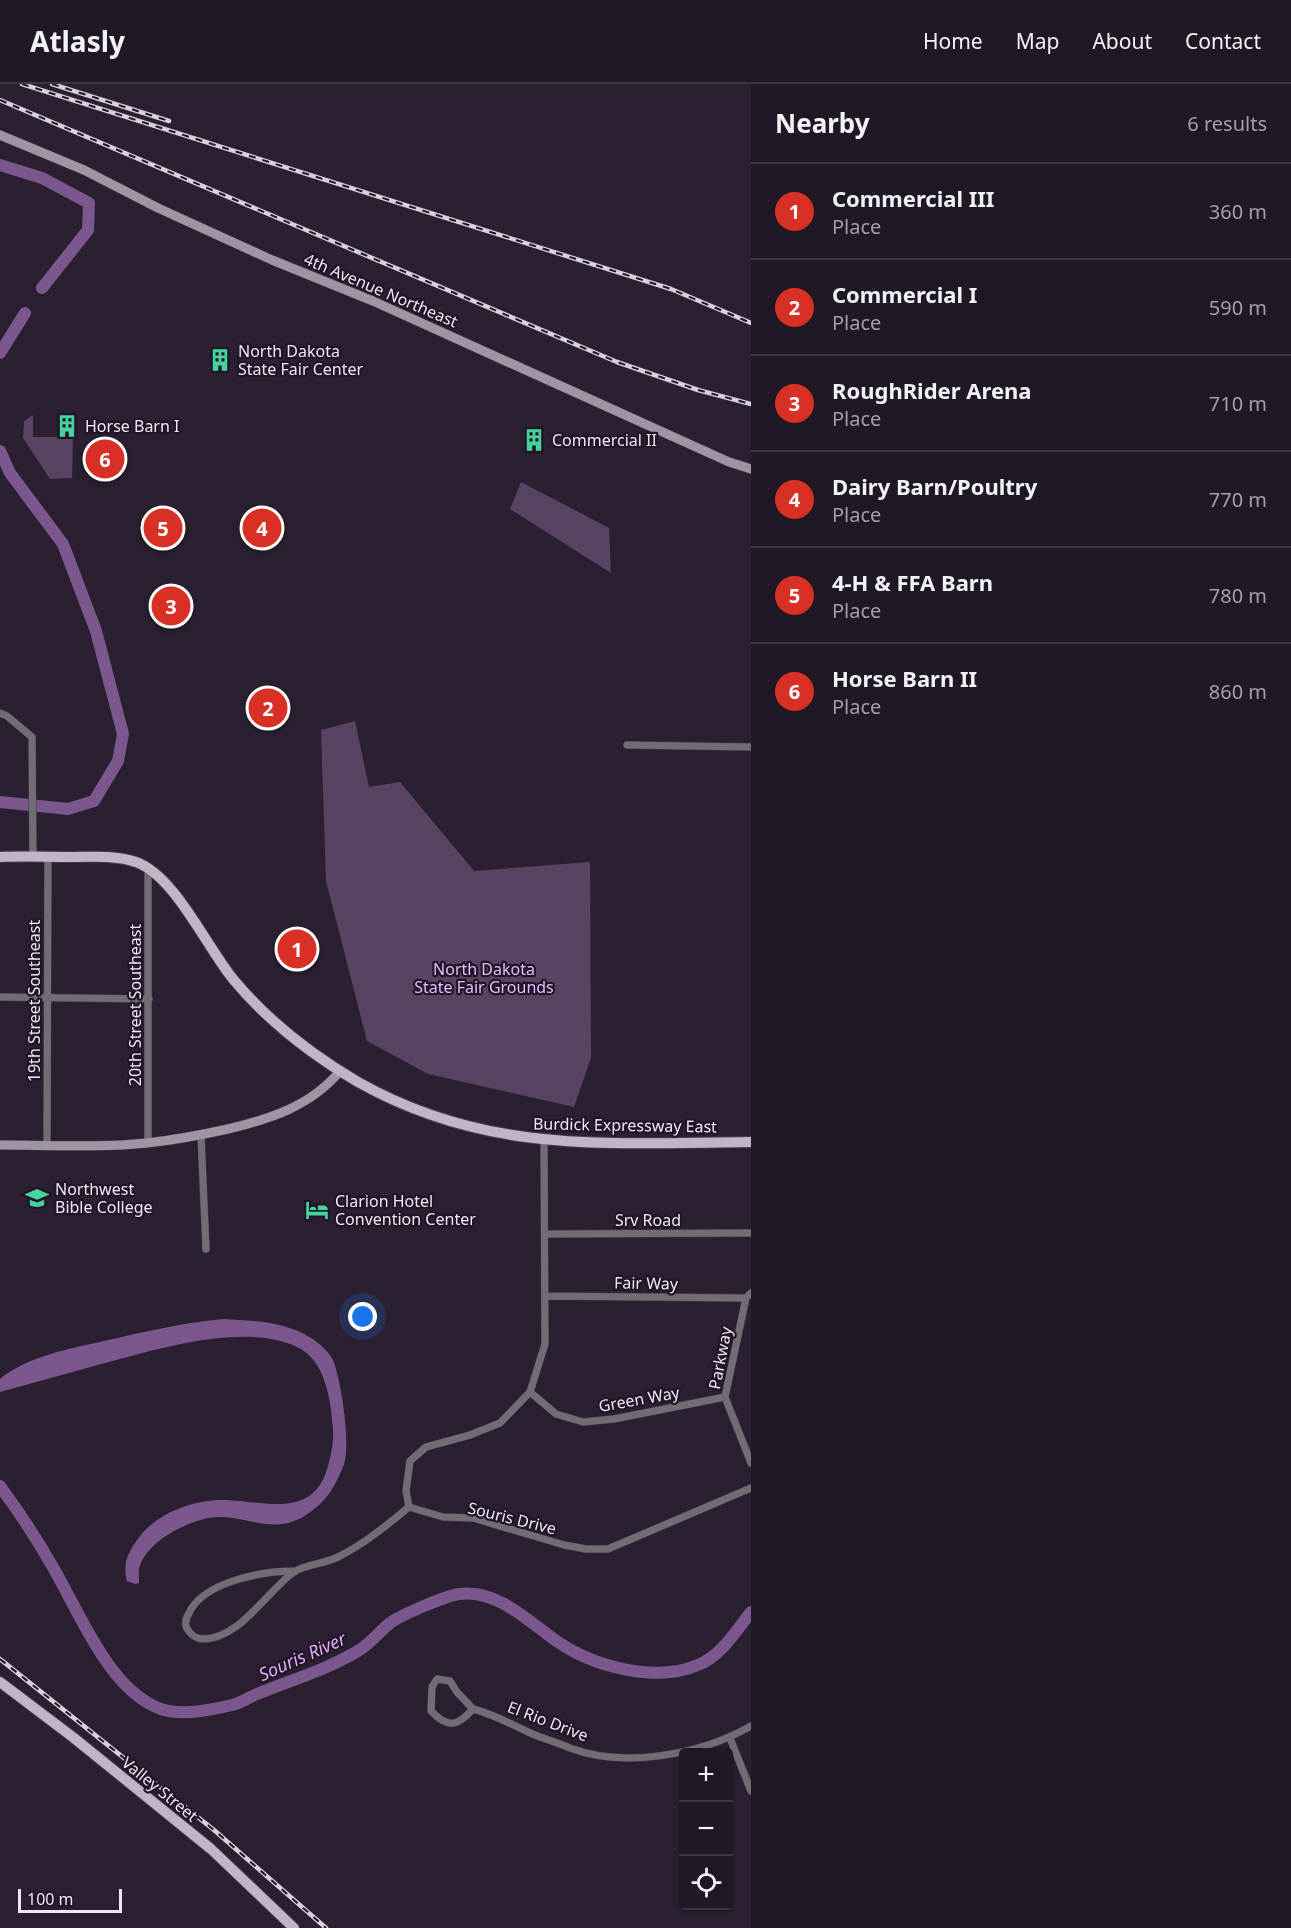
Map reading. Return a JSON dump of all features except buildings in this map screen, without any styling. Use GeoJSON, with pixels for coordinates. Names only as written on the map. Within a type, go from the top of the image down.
{"type":"FeatureCollection","features":[{"type":"Feature","properties":{"kind":"main road","name":"Burdick Expressway East"},"geometry":{"type":"LineString","coordinates":[[0,857],[125,859],[148,868],[167,885],[233,979],[260,1008],[304,1045]]}},
{"type":"Feature","properties":{"kind":"main road","name":"Burdick Expressway East"},"geometry":{"type":"LineString","coordinates":[[290,1034],[340,1071],[409,1108],[479,1130],[543,1141],[751,1142]]}},
{"type":"Feature","properties":{"kind":"main road","name":"Valley Street"},"geometry":{"type":"LineString","coordinates":[[0,1682],[74,1738],[184,1827],[294,1928]]}},
{"type":"Feature","properties":{"kind":"street","name":"4th Avenue Northeast"},"geometry":{"type":"LineString","coordinates":[[0,135],[84,170],[158,208],[272,260],[373,301],[729,462],[751,469]]}},
{"type":"Feature","properties":{"kind":"street"},"geometry":{"type":"LineString","coordinates":[[0,713],[32,737],[33,856]]}},
{"type":"Feature","properties":{"kind":"street"},"geometry":{"type":"LineString","coordinates":[[627,745],[751,747]]}},
{"type":"Feature","properties":{"kind":"street","name":"19th Street Southeast"},"geometry":{"type":"LineString","coordinates":[[47,1145],[48,857]]}},
{"type":"Feature","properties":{"kind":"street","name":"20th Street Southeast"},"geometry":{"type":"LineString","coordinates":[[148,868],[148,1143]]}},
{"type":"Feature","properties":{"kind":"street"},"geometry":{"type":"LineString","coordinates":[[0,997],[149,999]]}},
{"type":"Feature","properties":{"kind":"street"},"geometry":{"type":"LineString","coordinates":[[0,1145],[148,1143],[201,1135],[253,1123],[292,1109],[331,1082],[340,1071]]}},
{"type":"Feature","properties":{"kind":"street"},"geometry":{"type":"LineString","coordinates":[[201,1135],[206,1249]]}},
{"type":"Feature","properties":{"kind":"street"},"geometry":{"type":"LineString","coordinates":[[295,1571],[233,1628],[203,1639],[194,1637],[187,1630],[186,1619],[191,1607],[208,1593],[225,1584],[275,1571],[295,1571],[336,1558],[375,1535],[409,1507],[406,1491],[410,1461],[426,1447],[470,1435],[500,1423],[530,1392],[545,1344],[543,1141]]}},
{"type":"Feature","properties":{"kind":"street","name":"Srv Road"},"geometry":{"type":"LineString","coordinates":[[545,1234],[751,1233]]}},
{"type":"Feature","properties":{"kind":"street","name":"Fair Way"},"geometry":{"type":"LineString","coordinates":[[545,1296],[748,1295]]}},
{"type":"Feature","properties":{"kind":"street","name":"Parkway"},"geometry":{"type":"LineString","coordinates":[[748,1295],[725,1397],[751,1463]]}},
{"type":"Feature","properties":{"kind":"street","name":"Green Way"},"geometry":{"type":"LineString","coordinates":[[530,1392],[556,1414],[583,1422],[614,1419],[725,1397]]}},
{"type":"Feature","properties":{"kind":"street","name":"Souris Drive"},"geometry":{"type":"LineString","coordinates":[[409,1507],[443,1517],[473,1518],[564,1545],[586,1549],[608,1549],[751,1488]]}},
{"type":"Feature","properties":{"kind":"street","name":"El Rio Drive"},"geometry":{"type":"LineString","coordinates":[[473,1708],[462,1721],[450,1724],[439,1719],[431,1711],[432,1687],[437,1679],[450,1681],[457,1692],[473,1708],[493,1714],[528,1732],[572,1748],[599,1754],[633,1757],[663,1756],[730,1738],[751,1726]]}},
{"type":"Feature","properties":{"kind":"street"},"geometry":{"type":"LineString","coordinates":[[730,1738],[751,1791]]}},
{"type":"Feature","properties":{"kind":"green space"},"geometry":{"type":"Polygon","coordinates":[[[33,415],[33,437],[73,437],[72,478],[50,479],[23,438],[24,421],[33,415]]]}},
{"type":"Feature","properties":{"kind":"green space"},"geometry":{"type":"Polygon","coordinates":[[[521,482],[609,528],[611,573],[510,509],[521,482]]]}},
{"type":"Feature","properties":{"kind":"green space","name":"North Dakota State Fair Grounds"},"geometry":{"type":"Polygon","coordinates":[[[355,721],[369,787],[400,782],[474,871],[590,862],[591,1058],[574,1107],[428,1074],[367,1041],[326,881],[321,730],[355,721]]]}},
{"type":"Feature","properties":{"kind":"shaded area"},"geometry":{"type":"Polygon","coordinates":[[[223,1319],[246,1320],[290,1328],[301,1332],[324,1348],[333,1360],[342,1396],[346,1442],[344,1464],[327,1497],[300,1519],[274,1525],[234,1518],[208,1518],[173,1532],[162,1539],[145,1556],[139,1567],[139,1583],[135,1584],[127,1581],[125,1568],[130,1552],[140,1536],[167,1514],[190,1505],[214,1500],[286,1504],[300,1501],[311,1494],[321,1483],[333,1444],[333,1430],[331,1407],[325,1383],[315,1362],[297,1347],[275,1340],[227,1337],[150,1351],[0,1392],[0,1379],[23,1364],[63,1350],[163,1328],[223,1319]]]}},
{"type":"Feature","properties":{"kind":"waterway"},"geometry":{"type":"LineString","coordinates":[[0,165],[42,178],[89,203],[88,230],[42,288]]}},
{"type":"Feature","properties":{"kind":"waterway"},"geometry":{"type":"LineString","coordinates":[[0,353],[25,313]]}},
{"type":"Feature","properties":{"kind":"waterway"},"geometry":{"type":"LineString","coordinates":[[0,451],[10,473],[63,544],[96,631],[123,734],[118,761],[94,801],[68,809],[0,802]]}},
{"type":"Feature","properties":{"kind":"waterway","name":"Souris River"},"geometry":{"type":"LineString","coordinates":[[0,1486],[42,1548],[98,1649],[112,1669],[126,1686],[143,1700],[169,1711],[196,1712],[239,1703],[346,1658],[362,1648],[390,1623],[452,1595],[473,1594],[500,1602],[573,1651],[607,1665],[645,1672],[664,1673],[681,1670],[706,1661],[727,1642],[751,1612]]}},
{"type":"Feature","properties":{"kind":"railway"},"geometry":{"type":"LineString","coordinates":[[22,84],[671,289],[751,323]]}},
{"type":"Feature","properties":{"kind":"railway"},"geometry":{"type":"LineString","coordinates":[[52,84],[169,121]]}},
{"type":"Feature","properties":{"kind":"railway"},"geometry":{"type":"LineString","coordinates":[[0,100],[617,362],[698,390],[751,404]]}},
{"type":"Feature","properties":{"kind":"railway"},"geometry":{"type":"LineString","coordinates":[[0,1659],[214,1830],[326,1928]]}},
{"type":"Feature","properties":{"kind":"place","name":"North Dakota State Fair Center"},"geometry":{"type":"Point","coordinates":[220,360]}},
{"type":"Feature","properties":{"kind":"place","name":"Horse Barn I"},"geometry":{"type":"Point","coordinates":[67,426]}},
{"type":"Feature","properties":{"kind":"place","name":"Commercial II"},"geometry":{"type":"Point","coordinates":[534,440]}},
{"type":"Feature","properties":{"kind":"place","name":"Horse Barn II"},"geometry":{"type":"Point","coordinates":[105,459]}},
{"type":"Feature","properties":{"kind":"place","name":"4-H & FFA Barn"},"geometry":{"type":"Point","coordinates":[163,528]}},
{"type":"Feature","properties":{"kind":"place","name":"Dairy Barn/Poultry"},"geometry":{"type":"Point","coordinates":[262,528]}},
{"type":"Feature","properties":{"kind":"place","name":"RoughRider Arena"},"geometry":{"type":"Point","coordinates":[171,606]}},
{"type":"Feature","properties":{"kind":"place","name":"Commercial I"},"geometry":{"type":"Point","coordinates":[268,708]}},
{"type":"Feature","properties":{"kind":"place","name":"Commercial III"},"geometry":{"type":"Point","coordinates":[297,949]}},
{"type":"Feature","properties":{"kind":"place","name":"Northwest Bible College"},"geometry":{"type":"Point","coordinates":[37,1198]}},
{"type":"Feature","properties":{"kind":"place","name":"Clarion Hotel Convention Center"},"geometry":{"type":"Point","coordinates":[317,1210]}}]}
